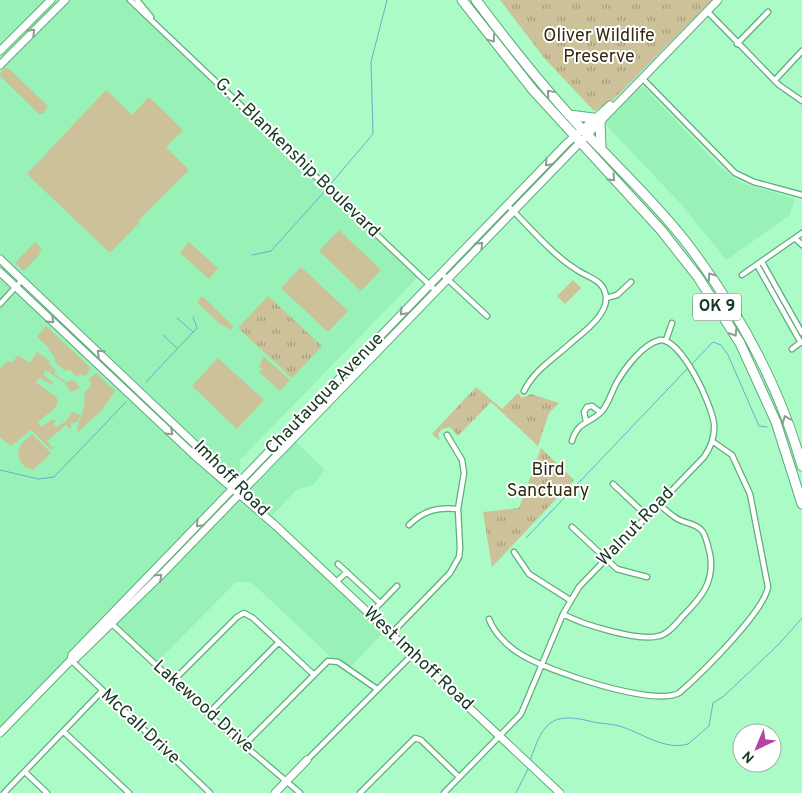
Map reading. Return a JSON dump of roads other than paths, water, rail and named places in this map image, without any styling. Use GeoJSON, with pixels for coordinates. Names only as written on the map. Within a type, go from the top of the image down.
{"type":"FeatureCollection","features":[{"type":"Feature","properties":{"kind":"highway","name":"OK 9"},"geometry":{"type":"LineString","coordinates":[[462,0],[504,55],[576,139],[661,230],[698,277],[740,343],[776,422],[802,504]]}},
{"type":"Feature","properties":{"kind":"highway","name":"OK 9"},"geometry":{"type":"LineString","coordinates":[[476,0],[569,115],[685,241],[720,289],[769,375],[802,466]]}},
{"type":"Feature","properties":{"kind":"highway"},"geometry":{"type":"LineString","coordinates":[[569,115],[597,119],[601,149]]}},
{"type":"Feature","properties":{"kind":"main road"},"geometry":{"type":"LineString","coordinates":[[0,64],[2,54],[51,0]]}},
{"type":"Feature","properties":{"kind":"main road"},"geometry":{"type":"LineString","coordinates":[[2,54],[65,0]]}},
{"type":"Feature","properties":{"kind":"main road","name":"Chautauqua Avenue"},"geometry":{"type":"LineString","coordinates":[[0,733],[71,660],[76,658],[236,487],[507,205],[631,89],[718,0]]}},
{"type":"Feature","properties":{"kind":"main road","name":"Chautauqua Avenue"},"geometry":{"type":"LineString","coordinates":[[109,621],[241,493],[513,211],[576,139]]}},
{"type":"Feature","properties":{"kind":"main road","name":"Imhoff Road"},"geometry":{"type":"LineString","coordinates":[[0,259],[276,525]]}},
{"type":"Feature","properties":{"kind":"main road","name":"Imhoff Road"},"geometry":{"type":"LineString","coordinates":[[0,272],[236,487]]}},
{"type":"Feature","properties":{"kind":"main road","name":"West Imhoff Road"},"geometry":{"type":"LineString","coordinates":[[276,525],[560,793]]}},
{"type":"Feature","properties":{"kind":"main road"},"geometry":{"type":"LineString","coordinates":[[275,793],[307,760]]}},
{"type":"Feature","properties":{"kind":"street","name":"G. T. Blankenship Boulevard"},"geometry":{"type":"LineString","coordinates":[[130,0],[436,291]]}},
{"type":"Feature","properties":{"kind":"street","name":"G. T. Blankenship Boulevard"},"geometry":{"type":"LineString","coordinates":[[137,0],[159,26]]}},
{"type":"Feature","properties":{"kind":"street"},"geometry":{"type":"LineString","coordinates":[[737,44],[768,12]]}},
{"type":"Feature","properties":{"kind":"street"},"geometry":{"type":"LineString","coordinates":[[706,13],[774,80],[802,101]]}},
{"type":"Feature","properties":{"kind":"street"},"geometry":{"type":"LineString","coordinates":[[774,80],[802,51]]}},
{"type":"Feature","properties":{"kind":"street"},"geometry":{"type":"LineString","coordinates":[[642,78],[735,173],[754,182],[802,195]]}},
{"type":"Feature","properties":{"kind":"street"},"geometry":{"type":"LineString","coordinates":[[507,205],[571,266],[599,282],[606,298],[600,314],[572,343],[548,361],[529,381],[524,391]]}},
{"type":"Feature","properties":{"kind":"street"},"geometry":{"type":"LineString","coordinates":[[742,275],[802,233]]}},
{"type":"Feature","properties":{"kind":"street"},"geometry":{"type":"LineString","coordinates":[[795,238],[802,246]]}},
{"type":"Feature","properties":{"kind":"street"},"geometry":{"type":"LineString","coordinates":[[762,262],[802,333]]}},
{"type":"Feature","properties":{"kind":"street"},"geometry":{"type":"LineString","coordinates":[[757,265],[801,342],[792,349]]}},
{"type":"Feature","properties":{"kind":"street"},"geometry":{"type":"LineString","coordinates":[[441,273],[487,316]]}},
{"type":"Feature","properties":{"kind":"street"},"geometry":{"type":"LineString","coordinates":[[0,304],[22,280]]}},
{"type":"Feature","properties":{"kind":"street"},"geometry":{"type":"LineString","coordinates":[[606,298],[618,296],[631,282]]}},
{"type":"Feature","properties":{"kind":"street"},"geometry":{"type":"LineString","coordinates":[[666,340],[672,323]]}},
{"type":"Feature","properties":{"kind":"street"},"geometry":{"type":"LineString","coordinates":[[489,619],[492,629],[514,649],[542,665],[608,687],[658,697],[672,696],[686,686],[762,603],[768,583],[750,494],[732,455],[712,441],[712,414],[692,370],[666,340]]}},
{"type":"Feature","properties":{"kind":"street"},"geometry":{"type":"LineString","coordinates":[[572,441],[578,427],[600,412],[628,366],[653,342],[666,340]]}},
{"type":"Feature","properties":{"kind":"street"},"geometry":{"type":"LineString","coordinates":[[586,421],[584,412],[587,406],[592,406],[600,412]]}},
{"type":"Feature","properties":{"kind":"street"},"geometry":{"type":"LineString","coordinates":[[391,634],[455,566],[460,548],[458,508],[464,473],[462,460],[447,435]]}},
{"type":"Feature","properties":{"kind":"street","name":"Walnut Road"},"geometry":{"type":"LineString","coordinates":[[444,793],[521,714],[570,600],[605,559],[704,457],[712,441]]}},
{"type":"Feature","properties":{"kind":"street"},"geometry":{"type":"LineString","coordinates":[[613,484],[647,516]]}},
{"type":"Feature","properties":{"kind":"street"},"geometry":{"type":"LineString","coordinates":[[563,614],[588,625],[651,637],[666,633],[693,606],[708,586],[711,577],[711,563],[706,538],[698,527],[677,519],[659,504]]}},
{"type":"Feature","properties":{"kind":"street"},"geometry":{"type":"LineString","coordinates":[[409,525],[420,515],[430,510],[458,508]]}},
{"type":"Feature","properties":{"kind":"street"},"geometry":{"type":"LineString","coordinates":[[572,527],[619,571],[647,577]]}},
{"type":"Feature","properties":{"kind":"street"},"geometry":{"type":"LineString","coordinates":[[514,552],[530,574],[570,600]]}},
{"type":"Feature","properties":{"kind":"street"},"geometry":{"type":"LineString","coordinates":[[338,564],[380,603]]}},
{"type":"Feature","properties":{"kind":"street"},"geometry":{"type":"LineString","coordinates":[[336,582],[348,572]]}},
{"type":"Feature","properties":{"kind":"street"},"geometry":{"type":"LineString","coordinates":[[370,614],[397,586]]}},
{"type":"Feature","properties":{"kind":"street"},"geometry":{"type":"LineString","coordinates":[[173,681],[236,617],[244,613],[250,616],[313,674]]}},
{"type":"Feature","properties":{"kind":"street","name":"Lakewood Drive"},"geometry":{"type":"LineString","coordinates":[[109,621],[208,714],[300,793]]}},
{"type":"Feature","properties":{"kind":"street"},"geometry":{"type":"LineString","coordinates":[[208,714],[278,642]]}},
{"type":"Feature","properties":{"kind":"street"},"geometry":{"type":"LineString","coordinates":[[307,760],[413,654]]}},
{"type":"Feature","properties":{"kind":"street","name":"McCall Drive"},"geometry":{"type":"LineString","coordinates":[[71,660],[102,692],[210,793]]}},
{"type":"Feature","properties":{"kind":"street"},"geometry":{"type":"LineString","coordinates":[[245,744],[328,661],[336,660],[362,676],[377,689]]}},
{"type":"Feature","properties":{"kind":"street"},"geometry":{"type":"LineString","coordinates":[[4,793],[102,692]]}},
{"type":"Feature","properties":{"kind":"street"},"geometry":{"type":"LineString","coordinates":[[64,732],[129,793]]}},
{"type":"Feature","properties":{"kind":"street"},"geometry":{"type":"LineString","coordinates":[[360,793],[416,738],[421,740],[459,777]]}},
{"type":"Feature","properties":{"kind":"street"},"geometry":{"type":"LineString","coordinates":[[25,772],[48,793]]}},
{"type":"Feature","properties":{"kind":"waterway"},"geometry":{"type":"LineString","coordinates":[[328,187],[373,134],[371,62],[387,0]]}},
{"type":"Feature","properties":{"kind":"waterway"},"geometry":{"type":"LineString","coordinates":[[252,255],[271,251],[326,190]]}},
{"type":"Feature","properties":{"kind":"waterway"},"geometry":{"type":"LineString","coordinates":[[146,382],[197,328],[193,317]]}},
{"type":"Feature","properties":{"kind":"waterway"},"geometry":{"type":"LineString","coordinates":[[177,318],[193,332]]}},
{"type":"Feature","properties":{"kind":"waterway"},"geometry":{"type":"LineString","coordinates":[[163,335],[177,348]]}},
{"type":"Feature","properties":{"kind":"waterway"},"geometry":{"type":"LineString","coordinates":[[690,366],[713,342],[721,345],[728,355],[759,426],[767,427]]}},
{"type":"Feature","properties":{"kind":"waterway"},"geometry":{"type":"LineString","coordinates":[[526,538],[688,368]]}},
{"type":"Feature","properties":{"kind":"waterway"},"geometry":{"type":"LineString","coordinates":[[0,470],[38,479],[54,477],[126,402]]}},
{"type":"Feature","properties":{"kind":"waterway"},"geometry":{"type":"LineString","coordinates":[[530,761],[543,730],[556,720],[565,718],[612,724],[670,745],[688,744],[709,726],[713,703],[724,696],[779,644],[802,618]]}},
{"type":"Feature","properties":{"kind":"waterway"},"geometry":{"type":"LineString","coordinates":[[516,793],[529,767]]}},
{"type":"Feature","properties":{"kind":"park label","name":"Oliver Wildlife Preserve"},"geometry":{"type":"Point","coordinates":[599,46]}},
{"type":"Feature","properties":{"kind":"park label","name":"Bird Sanctuary"},"geometry":{"type":"Point","coordinates":[548,480]}}]}
